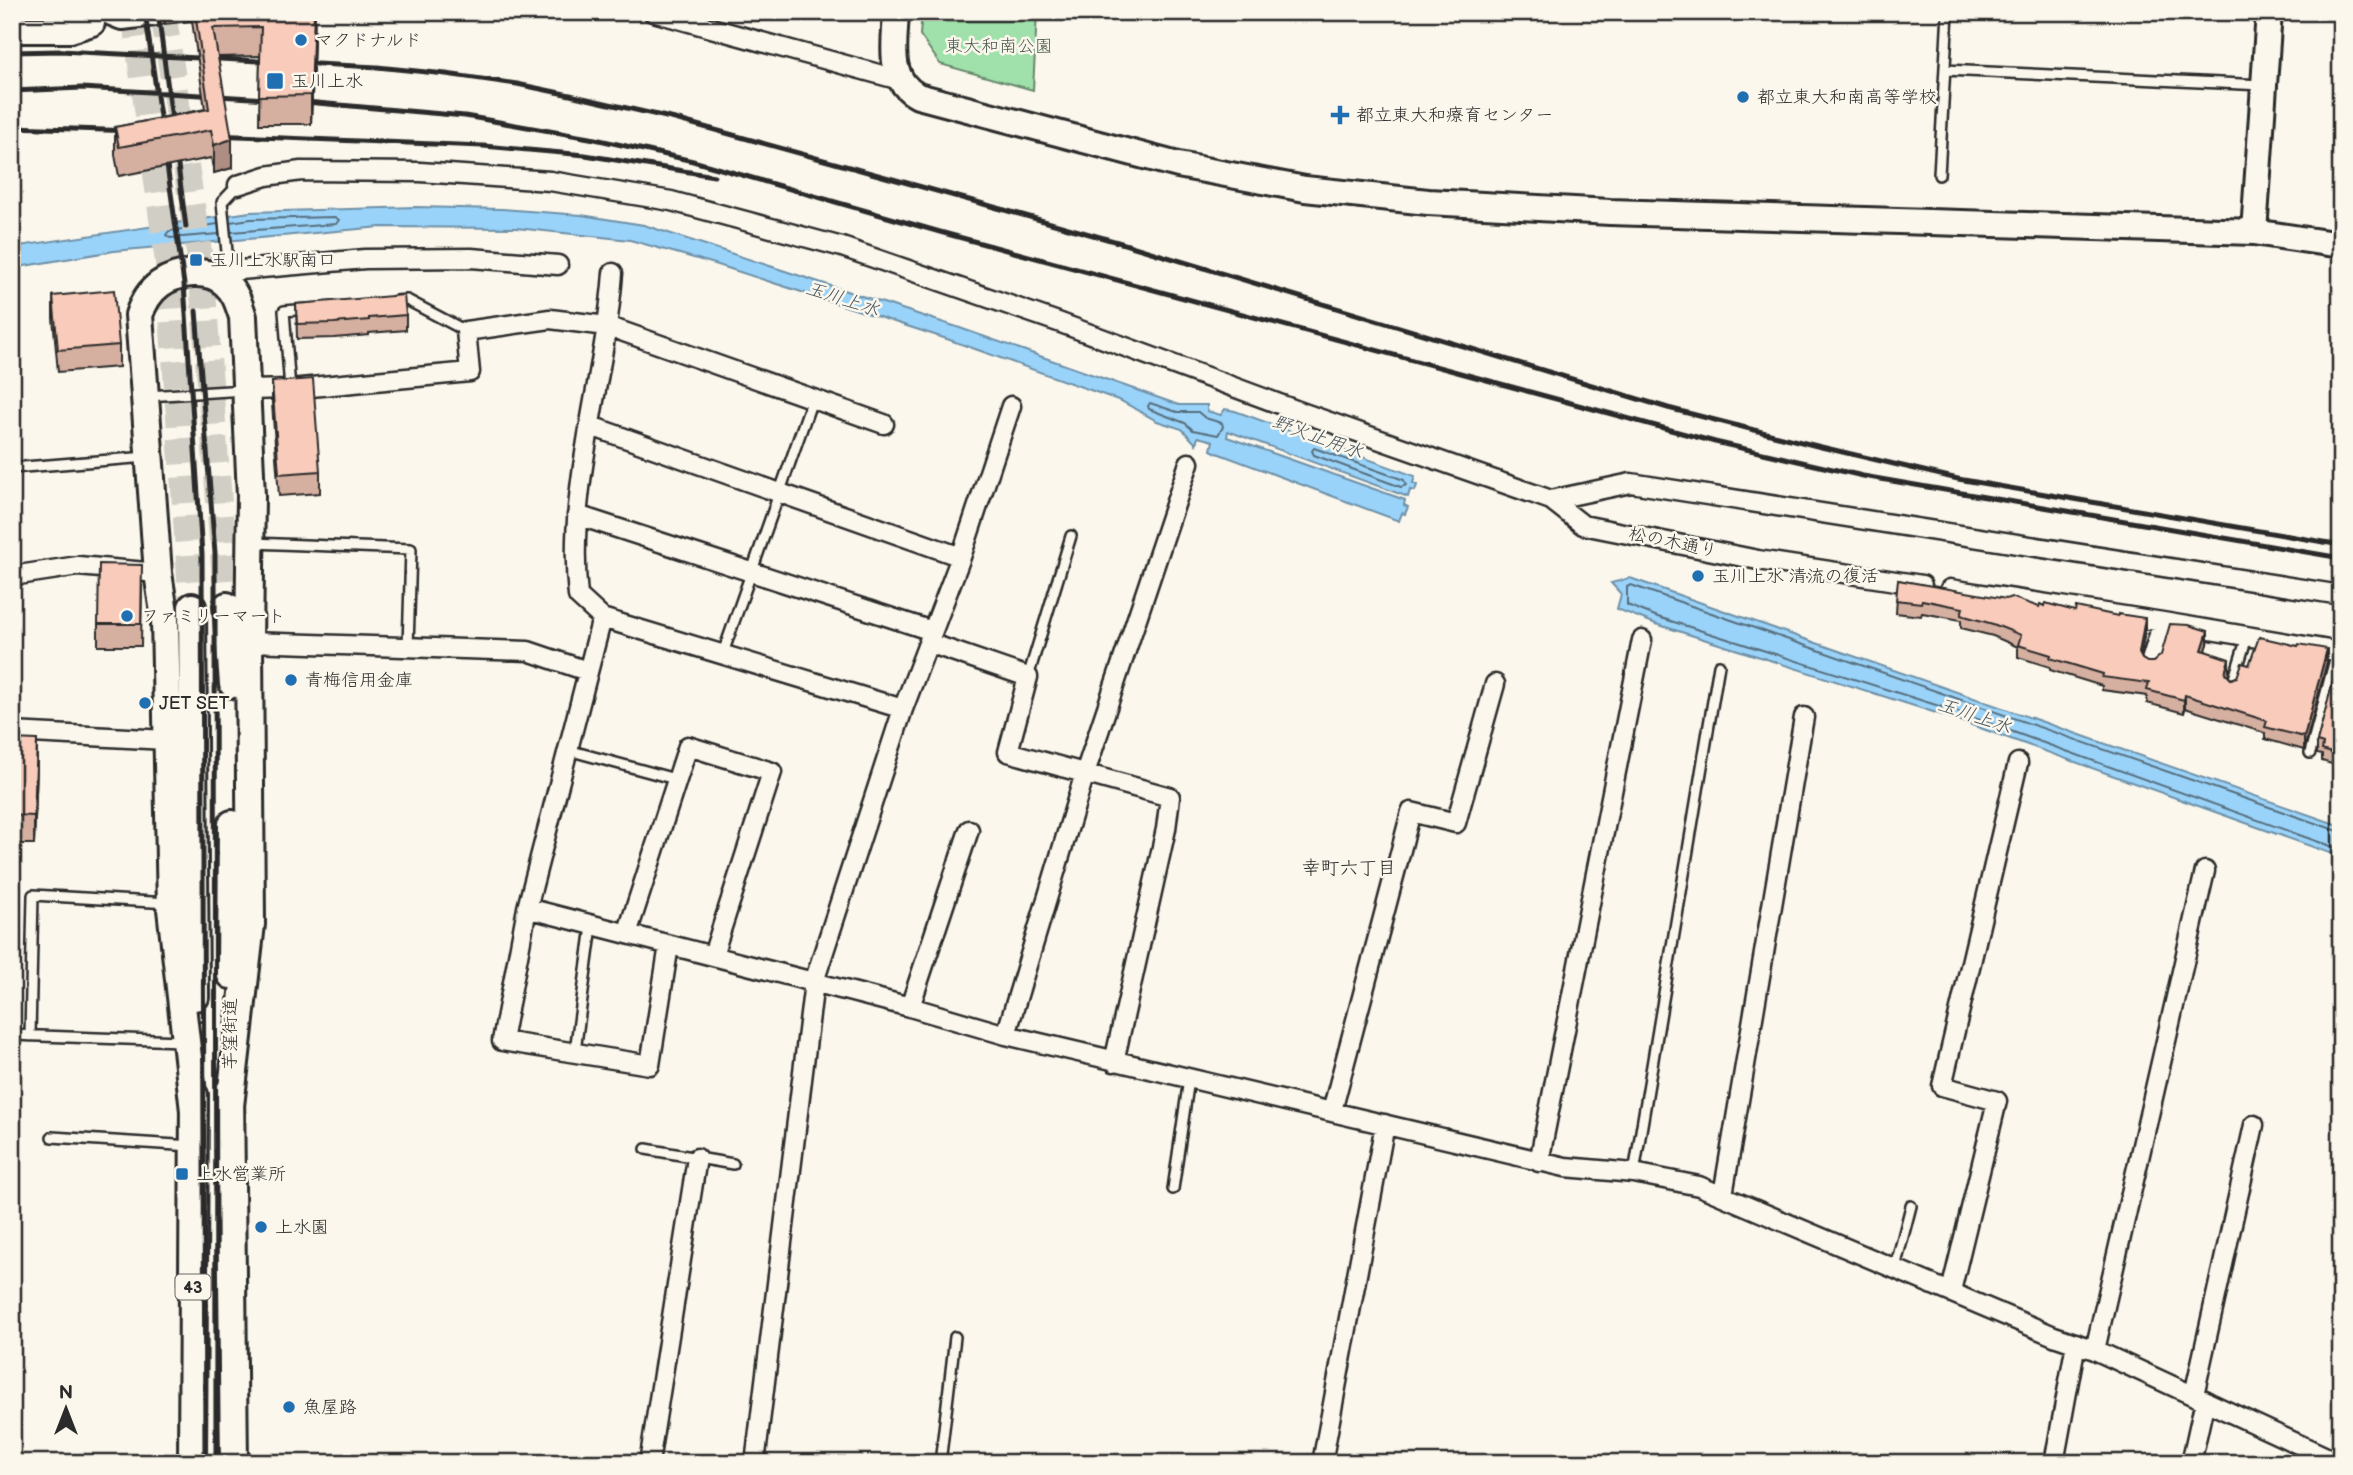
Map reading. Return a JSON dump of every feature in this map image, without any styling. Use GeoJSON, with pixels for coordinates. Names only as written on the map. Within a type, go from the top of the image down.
{"type":"FeatureCollection","features":[{"type":"Feature","properties":{"kind":"main road"},"geometry":{"type":"LineString","coordinates":[[112,12],[122,16],[155,12]]}},
{"type":"Feature","properties":{"kind":"main road"},"geometry":{"type":"LineString","coordinates":[[194,1111],[171,903],[166,619],[158,573],[139,316],[144,301],[158,285],[177,275],[199,273],[218,277],[228,270],[243,317],[251,543],[251,924],[230,1106]]}},
{"type":"Feature","properties":{"kind":"main road","name":"芋窪街道"},"geometry":{"type":"LineString","coordinates":[[227,606],[233,676],[230,1106],[234,1463]]}},
{"type":"Feature","properties":{"kind":"main road","name":"芋窪街道"},"geometry":{"type":"LineString","coordinates":[[192,607],[196,908],[192,1463]]}},
{"type":"Feature","properties":{"kind":"street"},"geometry":{"type":"LineString","coordinates":[[12,30],[70,30],[92,23],[93,12]]}},
{"type":"Feature","properties":{"kind":"street"},"geometry":{"type":"LineString","coordinates":[[653,12],[900,80]]}},
{"type":"Feature","properties":{"kind":"street"},"geometry":{"type":"LineString","coordinates":[[897,12],[895,68],[900,80],[910,92],[918,96],[1178,165],[1305,189],[1428,202],[1610,212],[2254,232],[2341,245]]}},
{"type":"Feature","properties":{"kind":"street"},"geometry":{"type":"LineString","coordinates":[[2254,232],[2269,12]]}},
{"type":"Feature","properties":{"kind":"street"},"geometry":{"type":"LineString","coordinates":[[238,186],[266,176],[301,171],[420,172],[550,181],[671,201],[842,247],[1551,500],[1631,483],[2341,595]]}},
{"type":"Feature","properties":{"kind":"street"},"geometry":{"type":"LineString","coordinates":[[228,270],[365,259],[471,258],[558,265]]}},
{"type":"Feature","properties":{"kind":"street"},"geometry":{"type":"LineString","coordinates":[[613,273],[577,514],[575,569],[578,596],[602,618],[903,709]]}},
{"type":"Feature","properties":{"kind":"street"},"geometry":{"type":"LineString","coordinates":[[247,390],[470,372],[466,331],[550,319],[607,326],[884,424]]}},
{"type":"Feature","properties":{"kind":"street"},"geometry":{"type":"LineString","coordinates":[[755,1463],[814,982],[903,709],[961,557],[1011,406]]}},
{"type":"Feature","properties":{"kind":"street"},"geometry":{"type":"LineString","coordinates":[[591,426],[961,557]]}},
{"type":"Feature","properties":{"kind":"street"},"geometry":{"type":"LineString","coordinates":[[1006,1035],[1085,773],[1189,463]]}},
{"type":"Feature","properties":{"kind":"street","name":"松の木通り"},"geometry":{"type":"LineString","coordinates":[[1551,500],[1583,525],[1758,560],[2163,622],[2339,652]]}},
{"type":"Feature","properties":{"kind":"street"},"geometry":{"type":"LineString","coordinates":[[577,514],[751,572],[931,637],[1028,677],[1008,752],[1170,797],[1166,829],[1114,1062]]}},
{"type":"Feature","properties":{"kind":"street"},"geometry":{"type":"LineString","coordinates":[[12,576],[78,566],[158,573]]}},
{"type":"Feature","properties":{"kind":"street"},"geometry":{"type":"LineString","coordinates":[[602,618],[527,908],[502,1041],[650,1065],[670,945]]}},
{"type":"Feature","properties":{"kind":"street"},"geometry":{"type":"LineString","coordinates":[[2150,664],[2163,622]]}},
{"type":"Feature","properties":{"kind":"street"},"geometry":{"type":"LineString","coordinates":[[1539,1162],[1642,640]]}},
{"type":"Feature","properties":{"kind":"street"},"geometry":{"type":"LineString","coordinates":[[249,642],[528,651],[587,671]]}},
{"type":"Feature","properties":{"kind":"street"},"geometry":{"type":"LineString","coordinates":[[1332,1111],[1411,812],[1456,823],[1495,684]]}},
{"type":"Feature","properties":{"kind":"street"},"geometry":{"type":"LineString","coordinates":[[1723,1195],[1804,717]]}},
{"type":"Feature","properties":{"kind":"street"},"geometry":{"type":"LineString","coordinates":[[12,732],[167,740]]}},
{"type":"Feature","properties":{"kind":"street"},"geometry":{"type":"LineString","coordinates":[[627,934],[675,779],[688,746],[772,772],[713,955]]}},
{"type":"Feature","properties":{"kind":"street"},"geometry":{"type":"LineString","coordinates":[[1951,1291],[1997,1101],[1942,1086],[2018,763]]}},
{"type":"Feature","properties":{"kind":"street"},"geometry":{"type":"LineString","coordinates":[[910,1007],[970,830]]}},
{"type":"Feature","properties":{"kind":"street"},"geometry":{"type":"LineString","coordinates":[[2095,1350],[2206,871]]}},
{"type":"Feature","properties":{"kind":"street"},"geometry":{"type":"LineString","coordinates":[[527,908],[1114,1062],[1332,1111],[1539,1162],[1565,1167],[1634,1172],[1699,1186],[2054,1336],[2095,1350],[2200,1397],[2301,1455],[2339,1463]]}},
{"type":"Feature","properties":{"kind":"street"},"geometry":{"type":"LineString","coordinates":[[1322,1463],[1385,1124]]}},
{"type":"Feature","properties":{"kind":"street"},"geometry":{"type":"LineString","coordinates":[[2191,1463],[2200,1397],[2255,1125]]}},
{"type":"Feature","properties":{"kind":"street"},"geometry":{"type":"LineString","coordinates":[[649,1463],[697,1158]]}},
{"type":"Feature","properties":{"kind":"street"},"geometry":{"type":"LineString","coordinates":[[2054,1463],[2076,1343]]}},
{"type":"Feature","properties":{"kind":"lane"},"geometry":{"type":"LineString","coordinates":[[1939,175],[1948,12]]}},
{"type":"Feature","properties":{"kind":"lane"},"geometry":{"type":"LineString","coordinates":[[1945,70],[2265,85]]}},
{"type":"Feature","properties":{"kind":"lane"},"geometry":{"type":"LineString","coordinates":[[228,270],[222,202],[238,186]]}},
{"type":"Feature","properties":{"kind":"lane"},"geometry":{"type":"LineString","coordinates":[[379,303],[407,300],[466,331]]}},
{"type":"Feature","properties":{"kind":"lane"},"geometry":{"type":"LineString","coordinates":[[290,388],[284,311],[325,307]]}},
{"type":"Feature","properties":{"kind":"lane"},"geometry":{"type":"LineString","coordinates":[[146,396],[247,390]]}},
{"type":"Feature","properties":{"kind":"lane"},"geometry":{"type":"LineString","coordinates":[[723,653],[812,400]]}},
{"type":"Feature","properties":{"kind":"lane"},"geometry":{"type":"LineString","coordinates":[[12,468],[150,457]]}},
{"type":"Feature","properties":{"kind":"lane"},"geometry":{"type":"LineString","coordinates":[[1028,677],[1071,536]]}},
{"type":"Feature","properties":{"kind":"lane"},"geometry":{"type":"LineString","coordinates":[[251,543],[411,549],[408,647]]}},
{"type":"Feature","properties":{"kind":"lane"},"geometry":{"type":"LineString","coordinates":[[2232,685],[2247,637]]}},
{"type":"Feature","properties":{"kind":"lane"},"geometry":{"type":"LineString","coordinates":[[2310,753],[2339,652]]}},
{"type":"Feature","properties":{"kind":"lane"},"geometry":{"type":"LineString","coordinates":[[1634,1172],[1719,665]]}},
{"type":"Feature","properties":{"kind":"lane"},"geometry":{"type":"LineString","coordinates":[[568,750],[675,779]]}},
{"type":"Feature","properties":{"kind":"lane"},"geometry":{"type":"LineString","coordinates":[[30,1036],[33,895],[171,903]]}},
{"type":"Feature","properties":{"kind":"lane"},"geometry":{"type":"LineString","coordinates":[[575,1051],[592,926]]}},
{"type":"Feature","properties":{"kind":"lane"},"geometry":{"type":"LineString","coordinates":[[12,1035],[186,1042]]}},
{"type":"Feature","properties":{"kind":"lane"},"geometry":{"type":"LineString","coordinates":[[1173,1189],[1189,1079]]}},
{"type":"Feature","properties":{"kind":"lane"},"geometry":{"type":"LineString","coordinates":[[52,1137],[193,1146]]}},
{"type":"Feature","properties":{"kind":"lane"},"geometry":{"type":"LineString","coordinates":[[646,1149],[733,1164]]}},
{"type":"Feature","properties":{"kind":"lane"},"geometry":{"type":"LineString","coordinates":[[1895,1268],[1911,1206]]}},
{"type":"Feature","properties":{"kind":"lane"},"geometry":{"type":"LineString","coordinates":[[940,1463],[955,1337]]}},
{"type":"Feature","properties":{"kind":"green space","name":"東大和南公園"},"geometry":{"type":"Polygon","coordinates":[[[922,12],[1037,12],[1033,90],[940,64],[920,35],[922,12]]]}},
{"type":"Feature","properties":{"kind":"water"},"geometry":{"type":"Polygon","coordinates":[[[416,207],[502,209],[581,215],[644,225],[957,327],[1179,405],[1207,405],[1207,411],[1221,415],[1225,409],[1235,411],[1415,476],[1413,483],[1417,485],[1415,491],[1410,490],[1408,497],[1228,431],[1227,437],[1405,500],[1404,505],[1408,507],[1399,521],[1217,453],[1211,450],[1213,441],[1198,437],[1196,444],[1182,429],[1157,421],[1121,401],[947,339],[715,264],[630,240],[516,228],[381,227],[114,251],[12,268],[12,247],[250,212],[416,207]]]}},
{"type":"Feature","properties":{"kind":"water"},"geometry":{"type":"Polygon","coordinates":[[[1630,578],[2341,826],[2341,857],[1952,718],[1656,624],[1617,609],[1621,594],[1611,583],[1630,578]]]}},
{"type":"Feature","properties":{"kind":"building"},"geometry":{"type":"Polygon","coordinates":[[[195,12],[314,12],[311,95],[259,96],[261,27],[213,28],[232,139],[214,145],[211,130],[119,147],[115,127],[209,109],[195,12]]]}},
{"type":"Feature","properties":{"kind":"building"},"geometry":{"type":"Polygon","coordinates":[[[114,290],[119,345],[58,350],[53,296],[114,290]]]}},
{"type":"Feature","properties":{"kind":"building"},"geometry":{"type":"Polygon","coordinates":[[[404,295],[406,315],[297,324],[296,304],[404,295]]]}},
{"type":"Feature","properties":{"kind":"building"},"geometry":{"type":"Polygon","coordinates":[[[313,379],[320,471],[279,474],[272,382],[313,379]]]}},
{"type":"Feature","properties":{"kind":"building"},"geometry":{"type":"Polygon","coordinates":[[[99,564],[142,565],[141,624],[98,624],[99,564]]]}},
{"type":"Feature","properties":{"kind":"building"},"geometry":{"type":"Polygon","coordinates":[[[1898,580],[2006,599],[2011,597],[2039,607],[2045,603],[2075,611],[2076,607],[2118,616],[2145,618],[2139,653],[2147,662],[2153,662],[2161,655],[2170,624],[2189,625],[2208,631],[2202,650],[2229,659],[2225,673],[2231,679],[2237,677],[2242,663],[2249,665],[2259,637],[2327,649],[2304,737],[2265,727],[2267,721],[2185,695],[2184,700],[2147,690],[2149,683],[2102,677],[2103,674],[2050,658],[2051,655],[2018,645],[2021,635],[1961,615],[1963,608],[1922,600],[1921,603],[1896,600],[1898,580]]]}},
{"type":"Feature","properties":{"kind":"building"},"geometry":{"type":"Polygon","coordinates":[[[2340,655],[2341,756],[2322,750],[2323,744],[2317,742],[2340,655]]]}},
{"type":"Feature","properties":{"kind":"building"},"geometry":{"type":"Polygon","coordinates":[[[12,739],[37,740],[34,816],[12,815],[12,739]]]}},
{"type":"Feature","properties":{"kind":"tunnel"},"geometry":{"type":"LineString","coordinates":[[134,12],[169,270],[192,607]]}},
{"type":"Feature","properties":{"kind":"tunnel"},"geometry":{"type":"LineString","coordinates":[[163,12],[201,266],[227,606]]}},
{"type":"Feature","properties":{"kind":"railway"},"geometry":{"type":"LineString","coordinates":[[145,12],[184,284],[202,555],[205,1463]]}},
{"type":"Feature","properties":{"kind":"railway"},"geometry":{"type":"LineString","coordinates":[[158,12],[186,227]]}},
{"type":"Feature","properties":{"kind":"railway"},"geometry":{"type":"LineString","coordinates":[[12,52],[60,51],[377,67],[517,84],[570,95],[675,119],[980,203],[1668,408],[1817,446],[1958,479],[2341,545]]}},
{"type":"Feature","properties":{"kind":"railway"},"geometry":{"type":"LineString","coordinates":[[12,91],[82,88],[283,100],[465,116],[595,139],[693,161],[940,232],[1715,442],[1863,476],[2341,558]]}},
{"type":"Feature","properties":{"kind":"railway"},"geometry":{"type":"LineString","coordinates":[[12,127],[135,131]]}},
{"type":"Feature","properties":{"kind":"railway"},"geometry":{"type":"LineString","coordinates":[[212,135],[483,146],[585,155],[714,176]]}},
{"type":"Feature","properties":{"kind":"railway"},"geometry":{"type":"LineString","coordinates":[[196,311],[215,553],[216,1463]]}},
{"type":"Feature","properties":{"kind":"place","name":"マクドナルド"},"geometry":{"type":"Point","coordinates":[301,40]}},
{"type":"Feature","properties":{"kind":"place","name":"玉川上水"},"geometry":{"type":"Point","coordinates":[275,81]}},
{"type":"Feature","properties":{"kind":"place","name":"都立東大和南高等学校"},"geometry":{"type":"Point","coordinates":[1743,97]}},
{"type":"Feature","properties":{"kind":"place","name":"都立東大和療育センター"},"geometry":{"type":"Point","coordinates":[1340,115]}},
{"type":"Feature","properties":{"kind":"place","name":"玉川上水駅南口"},"geometry":{"type":"Point","coordinates":[196,260]}},
{"type":"Feature","properties":{"kind":"place","name":"玉川上水 清流の復活"},"geometry":{"type":"Point","coordinates":[1698,576]}},
{"type":"Feature","properties":{"kind":"place","name":"ファミリーマート"},"geometry":{"type":"Point","coordinates":[127,616]}},
{"type":"Feature","properties":{"kind":"place","name":"青梅信用金庫"},"geometry":{"type":"Point","coordinates":[291,680]}},
{"type":"Feature","properties":{"kind":"place","name":"JET SET"},"geometry":{"type":"Point","coordinates":[145,703]}},
{"type":"Feature","properties":{"kind":"place","name":"上水営業所"},"geometry":{"type":"Point","coordinates":[182,1174]}},
{"type":"Feature","properties":{"kind":"place","name":"上水園"},"geometry":{"type":"Point","coordinates":[261,1227]}},
{"type":"Feature","properties":{"kind":"place","name":"魚屋路"},"geometry":{"type":"Point","coordinates":[289,1407]}},
{"type":"Feature","properties":{"kind":"district","name":"幸町六丁目"},"geometry":{"type":"Point","coordinates":[1349,867]}},
{"type":"Feature","properties":{"kind":"water label","name":"野火止用水"},"geometry":{"type":"Point","coordinates":[1318,436]}}]}
